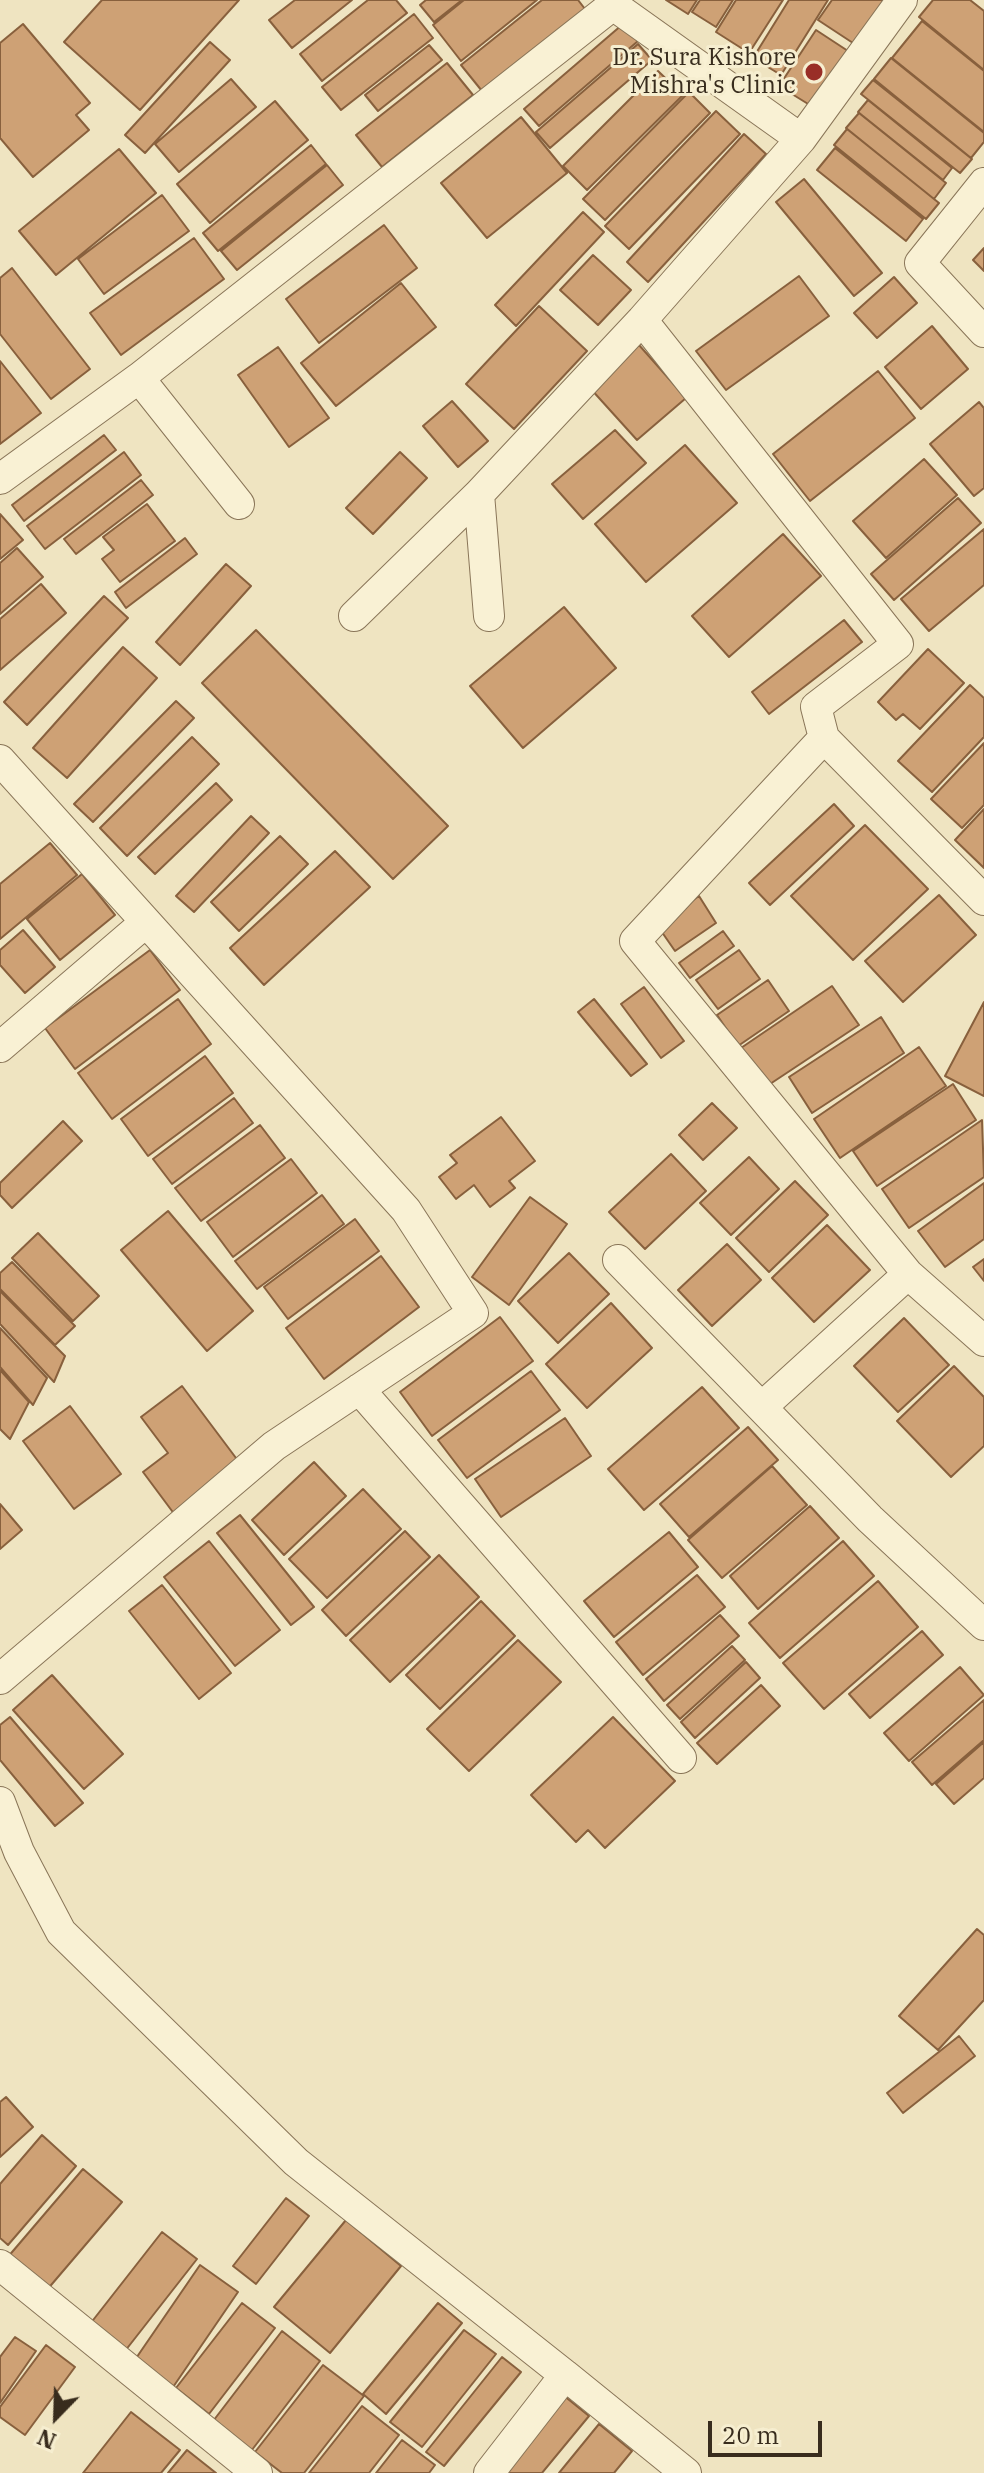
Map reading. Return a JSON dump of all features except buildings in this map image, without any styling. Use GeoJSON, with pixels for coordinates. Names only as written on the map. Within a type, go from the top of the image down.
{"type":"FeatureCollection","features":[{"type":"Feature","properties":{"kind":"street"},"geometry":{"type":"LineString","coordinates":[[354,616],[479,494],[642,320],[801,139],[902,0]]}},
{"type":"Feature","properties":{"kind":"street"},"geometry":{"type":"LineString","coordinates":[[0,479],[139,378],[611,2],[801,139]]}},
{"type":"Feature","properties":{"kind":"street"},"geometry":{"type":"LineString","coordinates":[[984,183],[920,263],[984,332]]}},
{"type":"Feature","properties":{"kind":"street"},"geometry":{"type":"LineString","coordinates":[[642,320],[898,644],[816,707],[824,738],[984,900]]}},
{"type":"Feature","properties":{"kind":"street"},"geometry":{"type":"LineString","coordinates":[[139,378],[239,504]]}},
{"type":"Feature","properties":{"kind":"street"},"geometry":{"type":"LineString","coordinates":[[479,494],[489,616]]}},
{"type":"Feature","properties":{"kind":"street"},"geometry":{"type":"LineString","coordinates":[[824,738],[635,941],[908,1274],[984,1341]]}},
{"type":"Feature","properties":{"kind":"street"},"geometry":{"type":"LineString","coordinates":[[0,760],[406,1210],[473,1313],[274,1446],[0,1679]]}},
{"type":"Feature","properties":{"kind":"street"},"geometry":{"type":"LineString","coordinates":[[0,1047],[146,922]]}},
{"type":"Feature","properties":{"kind":"street"},"geometry":{"type":"LineString","coordinates":[[618,1260],[870,1519],[984,1625]]}},
{"type":"Feature","properties":{"kind":"street"},"geometry":{"type":"LineString","coordinates":[[763,1406],[908,1274]]}},
{"type":"Feature","properties":{"kind":"street"},"geometry":{"type":"LineString","coordinates":[[359,1389],[681,1758]]}},
{"type":"Feature","properties":{"kind":"street"},"geometry":{"type":"LineString","coordinates":[[0,1802],[19,1852],[61,1932],[296,2162],[686,2473]]}},
{"type":"Feature","properties":{"kind":"street"},"geometry":{"type":"LineString","coordinates":[[0,2265],[257,2473]]}},
{"type":"Feature","properties":{"kind":"street"},"geometry":{"type":"LineString","coordinates":[[489,2473],[565,2375]]}},
{"type":"Feature","properties":{"kind":"place","name":"Dr. Sura Kishore Mishra's Clinic"},"geometry":{"type":"Point","coordinates":[814,72]}}]}
